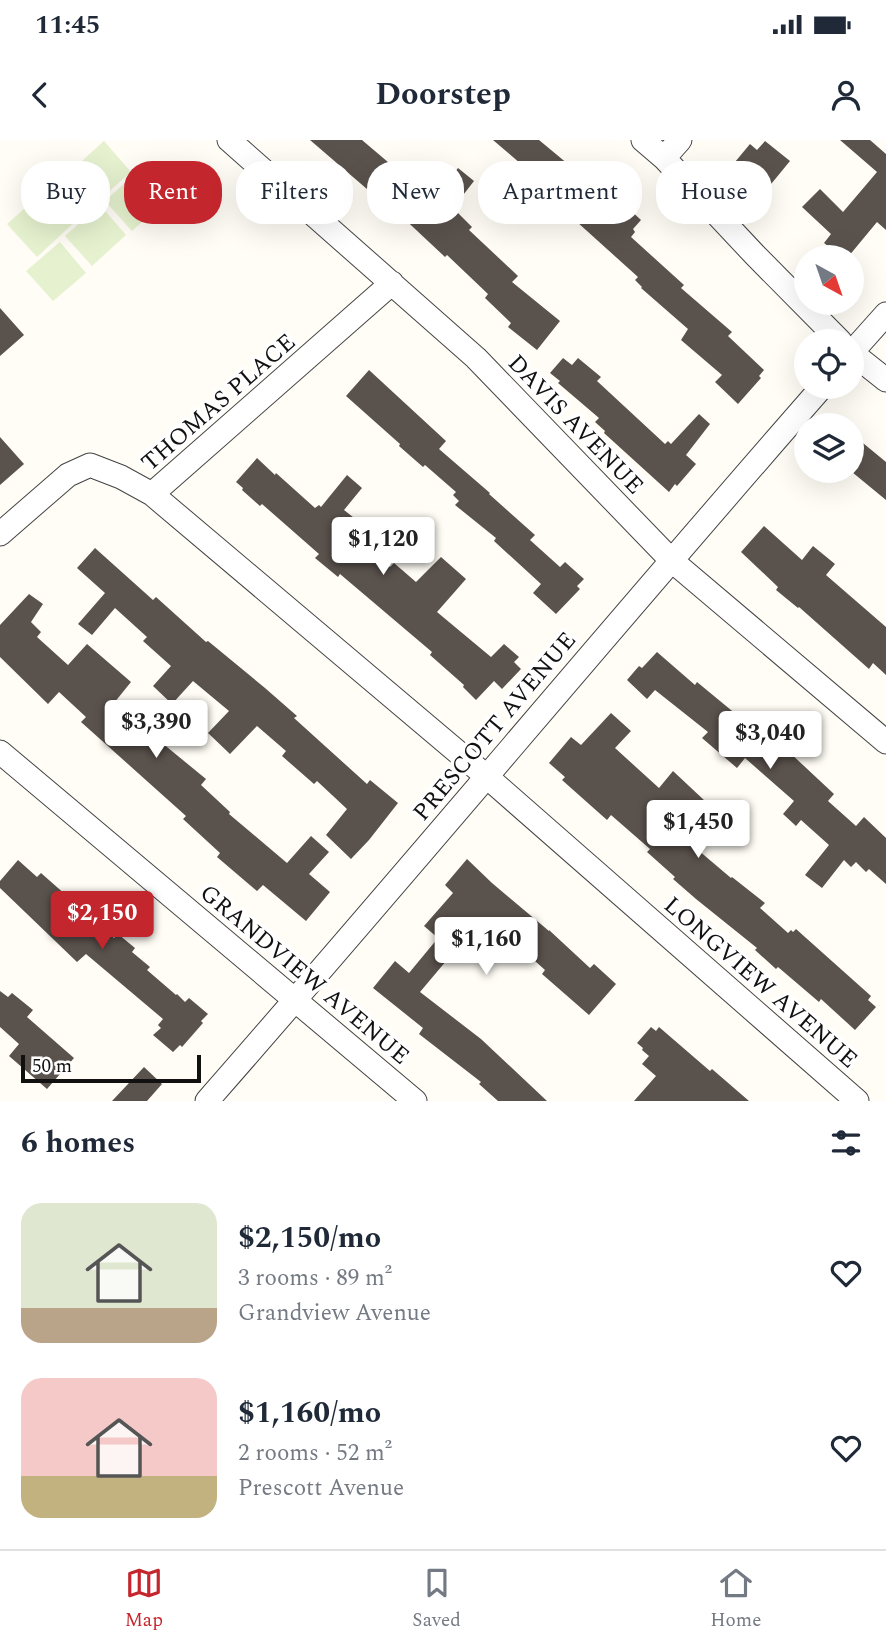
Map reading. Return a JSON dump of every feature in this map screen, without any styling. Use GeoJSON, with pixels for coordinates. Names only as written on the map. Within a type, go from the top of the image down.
{"type":"FeatureCollection","features":[{"type":"Feature","properties":{"kind":"street","name":"DAVIS AVENUE"},"geometry":{"type":"LineString","coordinates":[[229,140],[476,358],[671,560],[886,742]]}},
{"type":"Feature","properties":{"kind":"street"},"geometry":{"type":"LineString","coordinates":[[643,140],[664,158],[828,329]]}},
{"type":"Feature","properties":{"kind":"street"},"geometry":{"type":"LineString","coordinates":[[664,158],[680,140]]}},
{"type":"Feature","properties":{"kind":"street","name":"THOMAS PLACE"},"geometry":{"type":"LineString","coordinates":[[0,534],[68,475],[90,465],[121,477],[152,494],[392,284]]}},
{"type":"Feature","properties":{"kind":"street"},"geometry":{"type":"LineString","coordinates":[[864,339],[886,314]]}},
{"type":"Feature","properties":{"kind":"street"},"geometry":{"type":"LineString","coordinates":[[864,363],[886,380]]}},
{"type":"Feature","properties":{"kind":"street","name":"PRESCOTT AVENUE"},"geometry":{"type":"LineString","coordinates":[[207,1101],[812,399]]}},
{"type":"Feature","properties":{"kind":"street","name":"LONGVIEW AVENUE"},"geometry":{"type":"LineString","coordinates":[[152,494],[486,776],[857,1101]]}},
{"type":"Feature","properties":{"kind":"street","name":"GRANDVIEW AVENUE"},"geometry":{"type":"LineString","coordinates":[[0,752],[415,1101]]}},
{"type":"Feature","properties":{"kind":"green space"},"geometry":{"type":"Polygon","coordinates":[[[104,141],[124,164],[124,178],[110,191],[110,161],[82,161],[104,141]]]}},
{"type":"Feature","properties":{"kind":"green space"},"geometry":{"type":"Polygon","coordinates":[[[124,184],[124,222],[110,207],[110,196],[124,184]]]}},
{"type":"Feature","properties":{"kind":"green space"},"geometry":{"type":"Polygon","coordinates":[[[21,212],[21,224],[73,224],[37,257],[7,224],[21,212]]]}},
{"type":"Feature","properties":{"kind":"green space"},"geometry":{"type":"Polygon","coordinates":[[[110,217],[126,235],[92,266],[65,236],[79,224],[110,224],[110,217]]]}},
{"type":"Feature","properties":{"kind":"green space"},"geometry":{"type":"Polygon","coordinates":[[[126,224],[140,224],[132,231],[126,224]]]}},
{"type":"Feature","properties":{"kind":"green space"},"geometry":{"type":"Polygon","coordinates":[[[60,242],[86,273],[53,301],[26,271],[60,242]]]}},
{"type":"Feature","properties":{"kind":"building"},"geometry":{"type":"Polygon","coordinates":[[[310,140],[362,140],[387,161],[367,161],[367,189],[353,177],[353,161],[334,161],[310,140]]]}},
{"type":"Feature","properties":{"kind":"building"},"geometry":{"type":"Polygon","coordinates":[[[493,140],[539,140],[564,161],[518,161],[493,140]]]}},
{"type":"Feature","properties":{"kind":"building"},"geometry":{"type":"Polygon","coordinates":[[[840,140],[870,140],[886,154],[886,230],[877,222],[858,245],[827,245],[824,243],[831,234],[802,207],[820,189],[843,212],[877,172],[840,140]]]}},
{"type":"Feature","properties":{"kind":"building"},"geometry":{"type":"Polygon","coordinates":[[[765,141],[790,161],[772,183],[772,161],[736,161],[750,144],[757,150],[765,141]]]}},
{"type":"Feature","properties":{"kind":"building"},"geometry":{"type":"Polygon","coordinates":[[[464,173],[474,181],[464,194],[464,173]]]}},
{"type":"Feature","properties":{"kind":"building"},"geometry":{"type":"Polygon","coordinates":[[[464,219],[472,227],[469,230],[518,276],[512,282],[560,321],[537,350],[508,327],[511,323],[485,298],[488,294],[447,255],[445,257],[410,224],[464,224],[464,219]]]}},
{"type":"Feature","properties":{"kind":"building"},"geometry":{"type":"Polygon","coordinates":[[[579,224],[637,224],[631,237],[684,285],[681,288],[732,332],[728,336],[764,370],[759,376],[761,378],[738,404],[715,382],[722,375],[681,340],[688,329],[641,288],[635,280],[638,277],[579,224]]]}},
{"type":"Feature","properties":{"kind":"building"},"geometry":{"type":"Polygon","coordinates":[[[0,308],[24,335],[0,356],[0,308]]]}},
{"type":"Feature","properties":{"kind":"building"},"geometry":{"type":"Polygon","coordinates":[[[563,358],[572,365],[578,358],[601,377],[597,381],[665,444],[668,441],[671,444],[699,414],[710,424],[686,455],[696,464],[677,486],[675,484],[669,492],[604,433],[595,422],[599,418],[558,383],[560,381],[550,373],[563,358]]]}},
{"type":"Feature","properties":{"kind":"building"},"geometry":{"type":"Polygon","coordinates":[[[369,370],[446,441],[439,449],[535,535],[530,540],[560,567],[565,562],[584,579],[577,586],[580,589],[556,614],[533,593],[541,584],[494,541],[496,538],[455,505],[459,501],[453,495],[456,492],[425,465],[423,467],[346,396],[369,370]]]}},
{"type":"Feature","properties":{"kind":"building"},"geometry":{"type":"Polygon","coordinates":[[[0,437],[24,464],[0,485],[0,437]]]}},
{"type":"Feature","properties":{"kind":"building"},"geometry":{"type":"Polygon","coordinates":[[[864,444],[886,462],[886,500],[864,482],[864,444]]]}},
{"type":"Feature","properties":{"kind":"building"},"geometry":{"type":"Polygon","coordinates":[[[257,458],[315,508],[319,505],[321,507],[347,475],[362,488],[344,510],[368,529],[358,541],[390,567],[394,563],[416,582],[441,557],[466,579],[437,612],[491,657],[504,644],[519,657],[514,662],[521,669],[502,689],[494,681],[476,700],[464,685],[430,655],[432,652],[340,574],[338,577],[315,558],[319,554],[242,490],[236,482],[257,458]]]}},
{"type":"Feature","properties":{"kind":"building"},"geometry":{"type":"Polygon","coordinates":[[[764,526],[802,560],[813,546],[835,564],[826,575],[886,627],[886,675],[873,663],[869,669],[776,590],[778,587],[741,552],[764,526]]]}},
{"type":"Feature","properties":{"kind":"building"},"geometry":{"type":"Polygon","coordinates":[[[95,548],[153,600],[156,597],[206,642],[265,688],[367,784],[370,780],[398,803],[351,859],[326,835],[347,809],[317,781],[314,784],[282,756],[286,751],[257,726],[230,754],[208,733],[229,711],[193,681],[172,704],[153,686],[171,666],[143,641],[147,637],[115,608],[92,635],[78,624],[105,593],[77,568],[95,548]]]}},
{"type":"Feature","properties":{"kind":"building"},"geometry":{"type":"Polygon","coordinates":[[[29,594],[43,604],[31,622],[41,632],[37,637],[68,665],[87,644],[131,682],[114,703],[206,779],[201,785],[230,812],[229,814],[287,863],[311,836],[329,852],[309,874],[330,892],[306,921],[263,885],[257,891],[217,857],[220,853],[183,819],[186,816],[81,722],[86,717],[59,692],[48,704],[0,657],[0,625],[29,594]]]}},
{"type":"Feature","properties":{"kind":"building"},"geometry":{"type":"Polygon","coordinates":[[[657,652],[695,685],[697,682],[787,753],[788,751],[834,794],[828,801],[856,826],[864,817],[886,838],[886,884],[869,869],[866,872],[856,862],[851,867],[844,860],[822,888],[805,875],[829,845],[801,820],[796,826],[783,814],[794,801],[745,758],[737,768],[702,738],[708,732],[655,690],[647,699],[627,680],[657,652]]]}},
{"type":"Feature","properties":{"kind":"building"},"geometry":{"type":"Polygon","coordinates":[[[611,713],[631,731],[615,748],[659,788],[673,771],[725,817],[698,850],[765,903],[760,908],[788,933],[796,929],[871,996],[868,1000],[876,1007],[855,1030],[821,999],[819,1002],[778,967],[776,969],[755,950],[757,948],[673,879],[675,877],[647,852],[650,849],[611,815],[607,820],[562,780],[565,777],[549,763],[571,737],[581,745],[611,713]]]}},
{"type":"Feature","properties":{"kind":"building"},"geometry":{"type":"Polygon","coordinates":[[[467,859],[590,968],[594,964],[616,984],[589,1015],[542,974],[545,970],[489,923],[457,959],[452,954],[420,992],[481,1039],[547,1101],[498,1101],[479,1084],[481,1082],[419,1034],[423,1028],[373,988],[395,961],[409,973],[438,938],[424,926],[453,893],[445,885],[467,859]]]}},
{"type":"Feature","properties":{"kind":"building"},"geometry":{"type":"Polygon","coordinates":[[[18,860],[37,877],[41,873],[114,938],[118,934],[135,948],[132,952],[150,967],[147,970],[185,1002],[189,998],[208,1014],[182,1047],[180,1045],[173,1052],[153,1035],[161,1028],[158,1025],[163,1019],[86,954],[77,962],[0,888],[0,881],[18,860]]]}},
{"type":"Feature","properties":{"kind":"building"},"geometry":{"type":"Polygon","coordinates":[[[0,991],[8,997],[12,993],[33,1010],[27,1017],[74,1058],[47,1089],[9,1056],[19,1044],[0,1027],[0,991]]]}},
{"type":"Feature","properties":{"kind":"building"},"geometry":{"type":"Polygon","coordinates":[[[651,1027],[656,1031],[659,1027],[749,1101],[634,1101],[656,1076],[642,1064],[649,1056],[637,1043],[651,1027]]]}},
{"type":"Feature","properties":{"kind":"building"},"geometry":{"type":"Polygon","coordinates":[[[144,1067],[162,1084],[147,1101],[112,1101],[144,1067]]]}}]}
